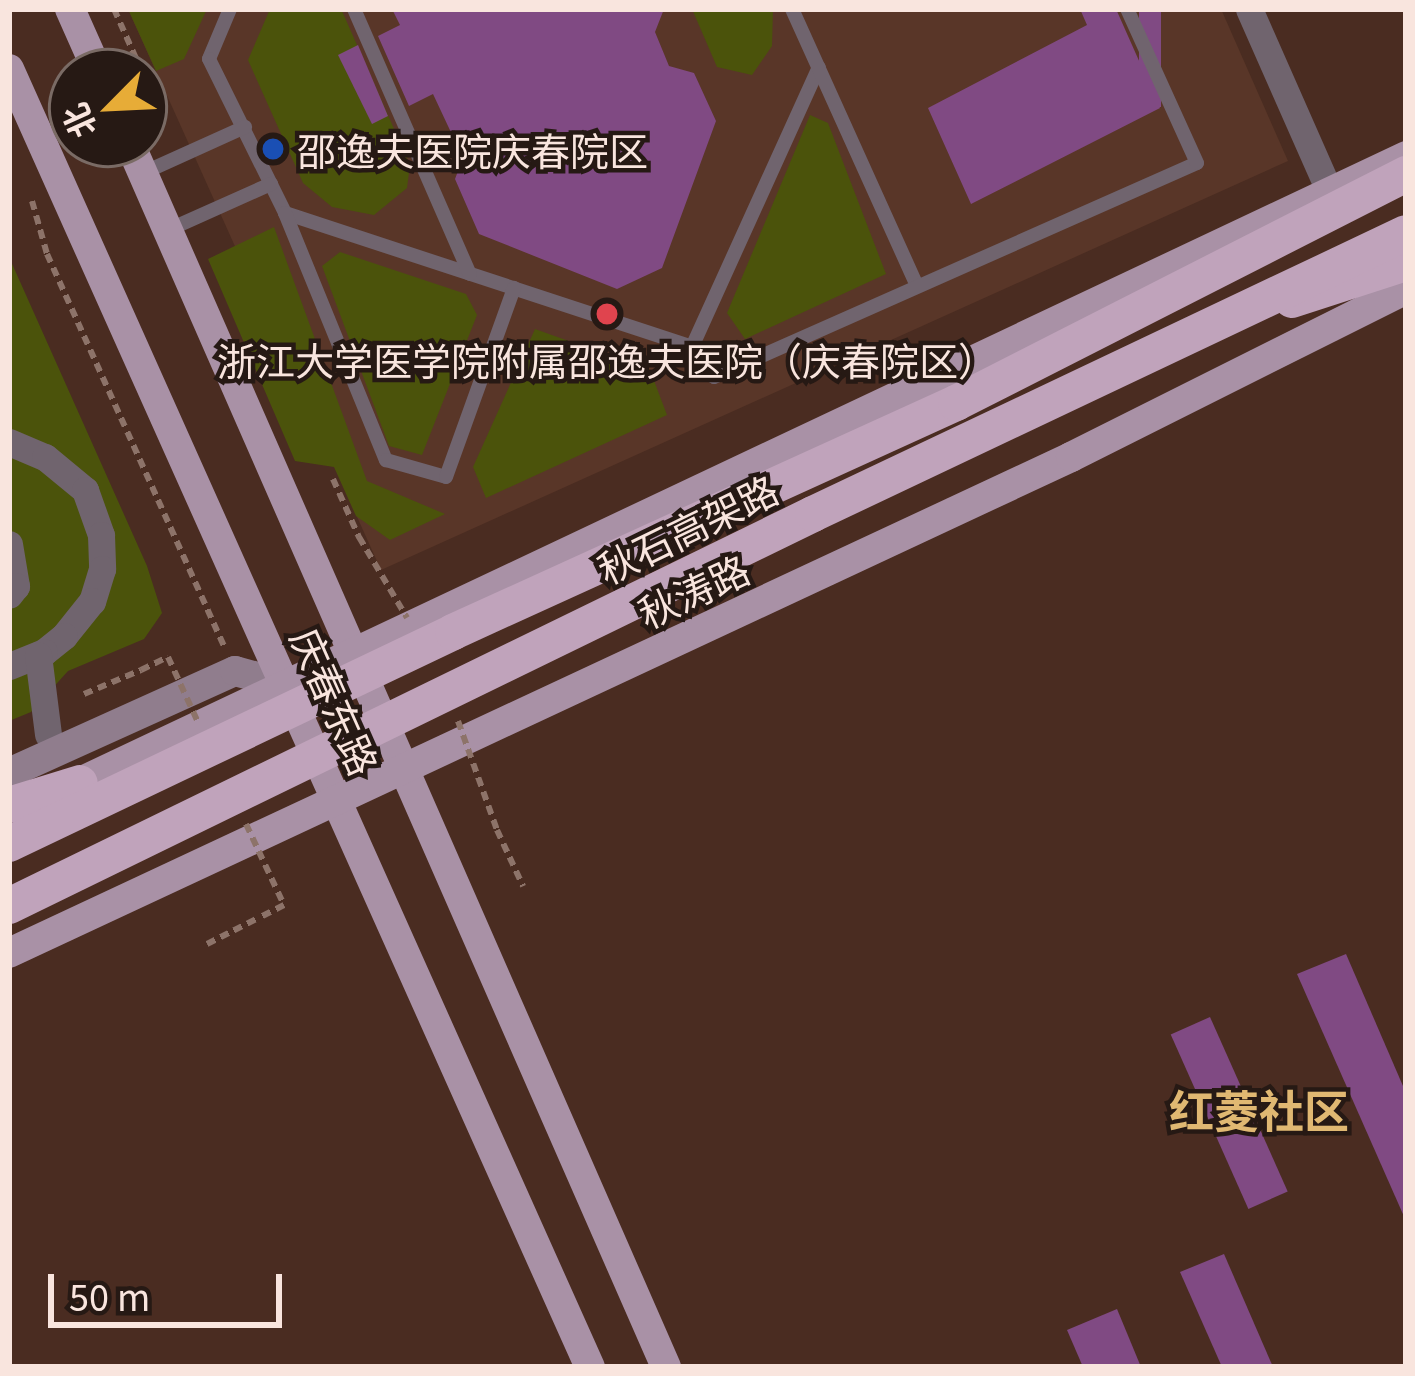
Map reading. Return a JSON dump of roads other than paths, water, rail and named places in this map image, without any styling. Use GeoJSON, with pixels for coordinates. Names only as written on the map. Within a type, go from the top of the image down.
{"type":"FeatureCollection","features":[{"type":"Feature","properties":{"kind":"highway","name":"秋石高架路"},"geometry":{"type":"LineString","coordinates":[[9,844],[453,632],[956,404],[1406,174]]}},
{"type":"Feature","properties":{"kind":"highway","name":"秋石高架路"},"geometry":{"type":"LineString","coordinates":[[9,906],[792,524],[1406,233]]}},
{"type":"Feature","properties":{"kind":"highway"},"geometry":{"type":"LineString","coordinates":[[1215,325],[1406,263]]}},
{"type":"Feature","properties":{"kind":"highway"},"geometry":{"type":"LineString","coordinates":[[9,809],[80,783]]}},
{"type":"Feature","properties":{"kind":"main road"},"geometry":{"type":"LineString","coordinates":[[70,9],[87,48]]}},
{"type":"Feature","properties":{"kind":"main road","name":"庆春东路"},"geometry":{"type":"LineString","coordinates":[[9,69],[590,1367]]}},
{"type":"Feature","properties":{"kind":"main road"},"geometry":{"type":"LineString","coordinates":[[80,783],[1406,156]]}},
{"type":"Feature","properties":{"kind":"main road","name":"庆春东路"},"geometry":{"type":"LineString","coordinates":[[141,168],[666,1367]]}},
{"type":"Feature","properties":{"kind":"main road","name":"秋涛路"},"geometry":{"type":"LineString","coordinates":[[9,953],[1071,457],[1406,289]]}},
{"type":"Feature","properties":{"kind":"main road"},"geometry":{"type":"LineString","coordinates":[[9,773],[235,671],[286,686]]}},
{"type":"Feature","properties":{"kind":"street"},"geometry":{"type":"LineString","coordinates":[[1249,9],[1330,193]]}},
{"type":"Feature","properties":{"kind":"street"},"geometry":{"type":"LineString","coordinates":[[9,442],[45,457],[85,490],[101,535],[102,569],[92,601],[64,636],[38,655],[9,666]]}},
{"type":"Feature","properties":{"kind":"street"},"geometry":{"type":"LineString","coordinates":[[9,544],[16,586],[9,595]]}},
{"type":"Feature","properties":{"kind":"street"},"geometry":{"type":"LineString","coordinates":[[38,655],[48,734]]}},
{"type":"Feature","properties":{"kind":"lane"},"geometry":{"type":"LineString","coordinates":[[230,9],[209,58],[285,213],[386,460],[446,477],[514,288]]}},
{"type":"Feature","properties":{"kind":"lane"},"geometry":{"type":"LineString","coordinates":[[354,9],[470,274]]}},
{"type":"Feature","properties":{"kind":"lane"},"geometry":{"type":"LineString","coordinates":[[792,9],[916,286]]}},
{"type":"Feature","properties":{"kind":"lane"},"geometry":{"type":"LineString","coordinates":[[285,213],[692,347],[714,376],[1197,163],[1127,9]]}},
{"type":"Feature","properties":{"kind":"lane"},"geometry":{"type":"LineString","coordinates":[[692,347],[819,68]]}},
{"type":"Feature","properties":{"kind":"lane"},"geometry":{"type":"LineString","coordinates":[[143,173],[245,127]]}},
{"type":"Feature","properties":{"kind":"lane"},"geometry":{"type":"LineString","coordinates":[[167,230],[271,184]]}},
{"type":"Feature","properties":{"kind":"place","name":"邵逸夫医院庆春院区"},"geometry":{"type":"Point","coordinates":[273,149]}},
{"type":"Feature","properties":{"kind":"place","name":"浙江大学医学院附属邵逸夫医院（庆春院区）"},"geometry":{"type":"Point","coordinates":[607,314]}},
{"type":"Feature","properties":{"kind":"district","name":"红菱社区"},"geometry":{"type":"Point","coordinates":[1259,1109]}}]}
